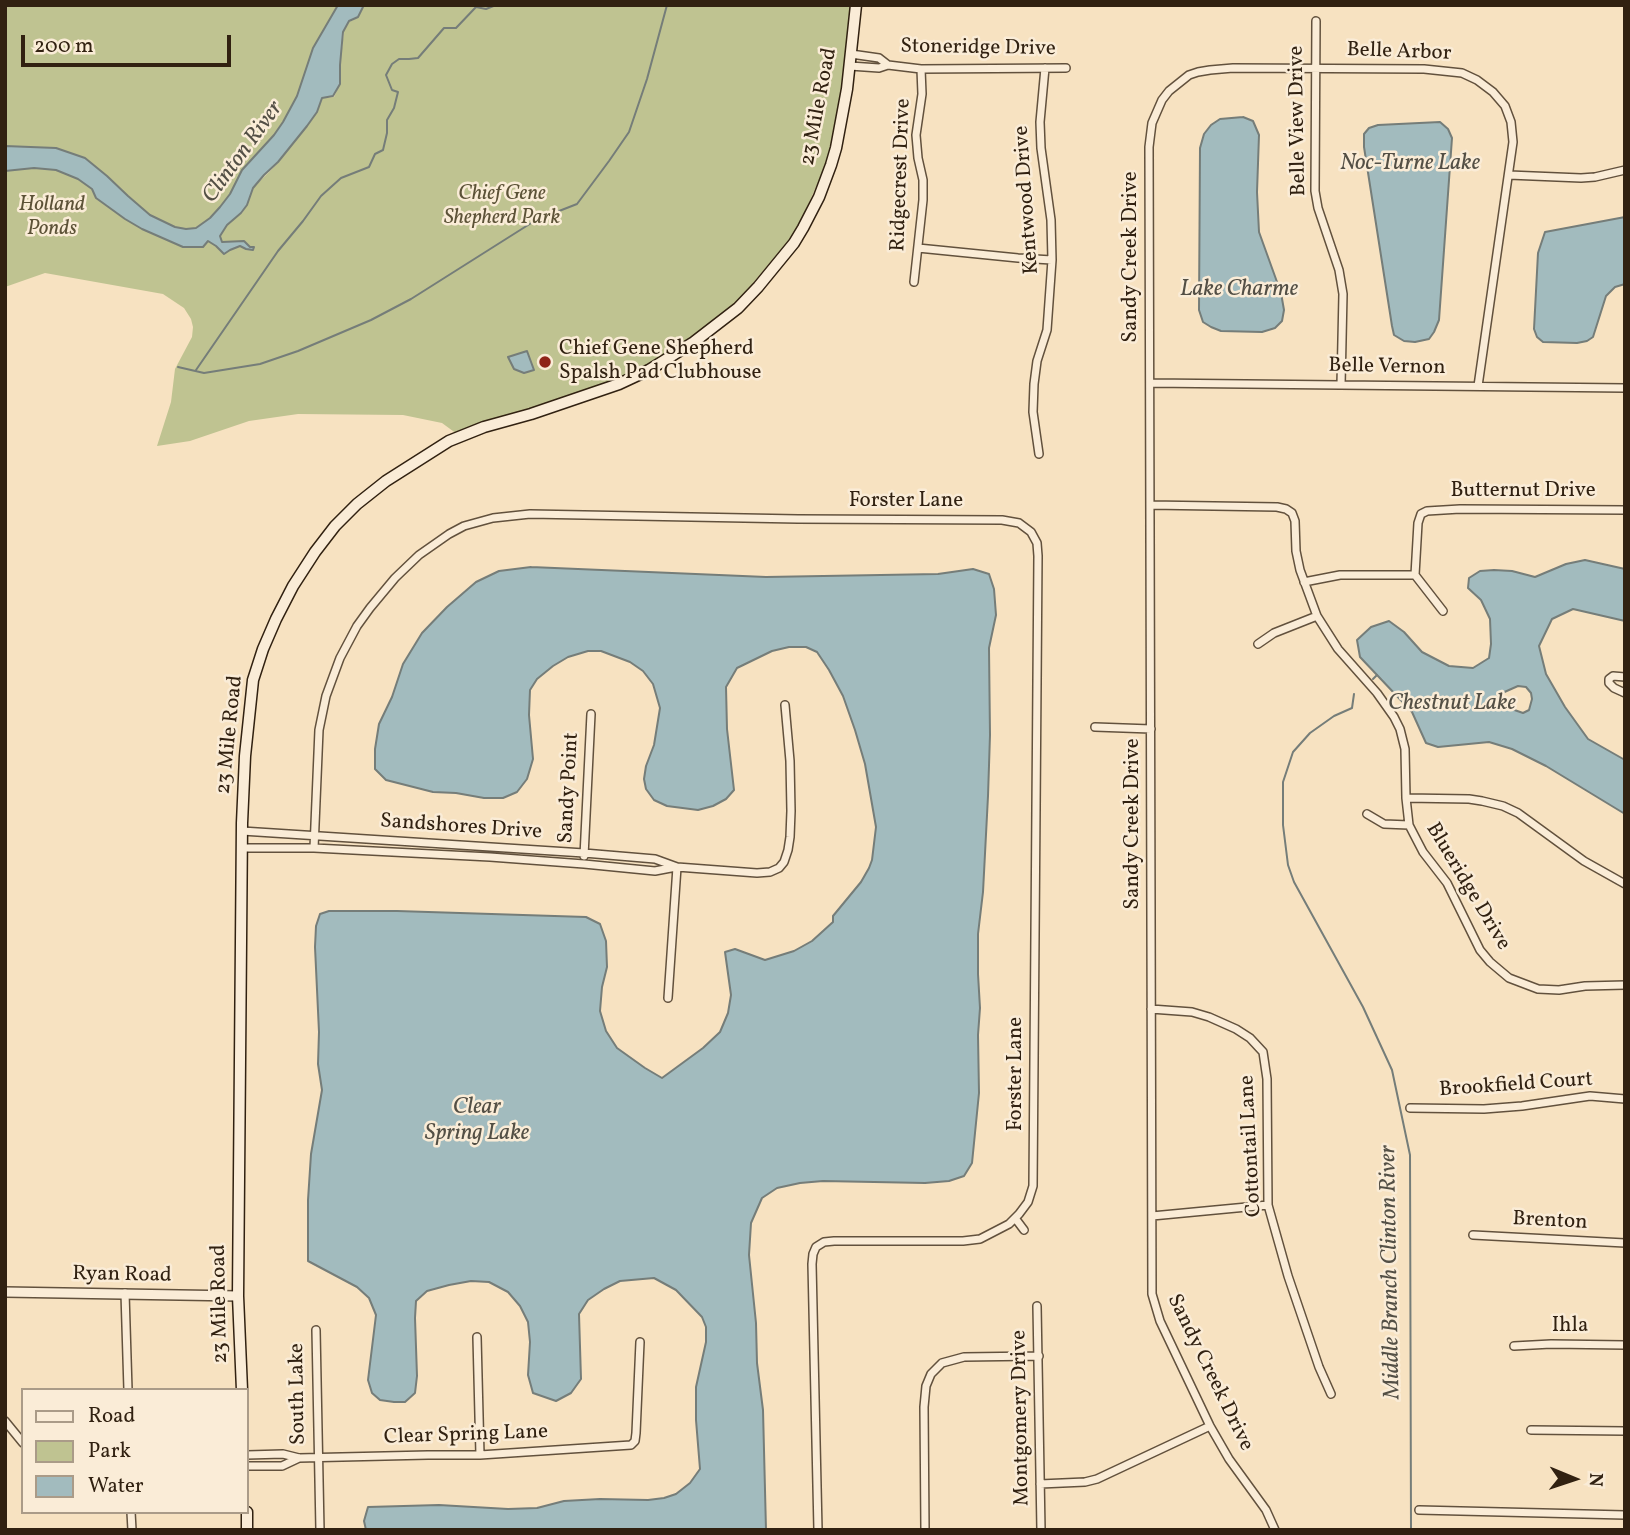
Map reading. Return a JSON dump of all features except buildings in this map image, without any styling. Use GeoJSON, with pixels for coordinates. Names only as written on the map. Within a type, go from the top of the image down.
{"type":"FeatureCollection","features":[{"type":"Feature","properties":{"kind":"main road","name":"23 Mile Road"},"geometry":{"type":"LineString","coordinates":[[242,1388],[238,1296],[245,756],[253,680],[276,619],[293,586],[335,526],[386,481],[449,442],[484,427],[619,384],[672,357],[738,308],[794,243],[818,197],[836,148],[847,89],[856,5]]}},
{"type":"Feature","properties":{"kind":"street","name":"Belle View Drive"},"geometry":{"type":"LineString","coordinates":[[1316,20],[1315,191],[1342,286],[1341,385]]}},
{"type":"Feature","properties":{"kind":"street","name":"Stoneridge Drive"},"geometry":{"type":"LineString","coordinates":[[851,54],[879,58],[888,65]]}},
{"type":"Feature","properties":{"kind":"street","name":"Stoneridge Drive"},"geometry":{"type":"LineString","coordinates":[[850,66],[879,68],[888,65],[921,69],[1066,68]]}},
{"type":"Feature","properties":{"kind":"street","name":"Kentwood Drive"},"geometry":{"type":"LineString","coordinates":[[1039,454],[1033,412],[1034,384],[1047,330],[1052,260],[1051,220],[1040,122],[1045,68]]}},
{"type":"Feature","properties":{"kind":"street","name":"Belle Arbor"},"geometry":{"type":"LineString","coordinates":[[1170,90],[1189,75],[1233,68],[1438,69],[1462,73],[1493,92],[1500,99],[1511,122],[1513,142],[1478,386]]}},
{"type":"Feature","properties":{"kind":"street","name":"Ridgecrest Drive"},"geometry":{"type":"LineString","coordinates":[[914,282],[923,200],[923,180],[916,135],[922,94],[921,69]]}},
{"type":"Feature","properties":{"kind":"street","name":"Sandy Creek Drive"},"geometry":{"type":"LineString","coordinates":[[1170,90],[1157,111],[1150,134],[1153,1303],[1210,1426],[1229,1459],[1266,1510],[1275,1530]]}},
{"type":"Feature","properties":{"kind":"street"},"geometry":{"type":"LineString","coordinates":[[1510,175],[1581,178],[1625,170]]}},
{"type":"Feature","properties":{"kind":"street"},"geometry":{"type":"LineString","coordinates":[[918,248],[1052,260]]}},
{"type":"Feature","properties":{"kind":"street","name":"Belle Vernon"},"geometry":{"type":"LineString","coordinates":[[1150,383],[1625,388]]}},
{"type":"Feature","properties":{"kind":"street","name":"Blueridge Drive"},"geometry":{"type":"LineString","coordinates":[[1150,505],[1276,507],[1292,513],[1297,558],[1317,616],[1338,649],[1377,692],[1400,729],[1405,749],[1409,825],[1423,852],[1447,883],[1480,950],[1503,974],[1519,983],[1546,990],[1625,985]]}},
{"type":"Feature","properties":{"kind":"street","name":"Butternut Drive"},"geometry":{"type":"LineString","coordinates":[[1415,575],[1418,523],[1421,514],[1427,510],[1625,510]]}},
{"type":"Feature","properties":{"kind":"street","name":"Forster Lane"},"geometry":{"type":"LineString","coordinates":[[314,849],[318,730],[326,696],[340,657],[357,626],[395,578],[419,555],[464,526],[493,518],[530,514],[1002,520],[1019,523],[1031,532],[1037,543],[1038,556],[1033,1186],[1028,1202],[1015,1218],[980,1239],[834,1241],[824,1242],[816,1247],[812,1264],[818,1530]]}},
{"type":"Feature","properties":{"kind":"street"},"geometry":{"type":"LineString","coordinates":[[1304,582],[1340,575],[1415,575],[1443,611]]}},
{"type":"Feature","properties":{"kind":"street"},"geometry":{"type":"LineString","coordinates":[[1258,644],[1274,633],[1317,616]]}},
{"type":"Feature","properties":{"kind":"street"},"geometry":{"type":"LineString","coordinates":[[1625,677],[1613,676],[1609,679],[1614,688],[1625,692]]}},
{"type":"Feature","properties":{"kind":"street","name":"Sandshores Drive"},"geometry":{"type":"LineString","coordinates":[[242,848],[495,858],[655,871],[677,867],[765,873],[784,862],[789,850],[791,811],[785,705]]}},
{"type":"Feature","properties":{"kind":"street","name":"Sandy Point"},"geometry":{"type":"LineString","coordinates":[[583,864],[592,714]]}},
{"type":"Feature","properties":{"kind":"street"},"geometry":{"type":"LineString","coordinates":[[1095,727],[1151,729]]}},
{"type":"Feature","properties":{"kind":"street"},"geometry":{"type":"LineString","coordinates":[[1406,798],[1469,799],[1503,806],[1518,813],[1584,861],[1625,884]]}},
{"type":"Feature","properties":{"kind":"street"},"geometry":{"type":"LineString","coordinates":[[1367,814],[1384,824],[1409,825]]}},
{"type":"Feature","properties":{"kind":"street","name":"Sandshores Drive"},"geometry":{"type":"LineString","coordinates":[[242,831],[584,853],[655,859],[677,867]]}},
{"type":"Feature","properties":{"kind":"street"},"geometry":{"type":"LineString","coordinates":[[407,842],[407,854]]}},
{"type":"Feature","properties":{"kind":"street"},"geometry":{"type":"LineString","coordinates":[[495,858],[496,848]]}},
{"type":"Feature","properties":{"kind":"street"},"geometry":{"type":"LineString","coordinates":[[668,998],[677,867]]}},
{"type":"Feature","properties":{"kind":"street","name":"Cottontail Lane"},"geometry":{"type":"LineString","coordinates":[[1151,1009],[1192,1012],[1209,1017],[1251,1038],[1263,1052],[1267,1079],[1268,1205],[1288,1276],[1331,1394]]}},
{"type":"Feature","properties":{"kind":"street","name":"Brookfield Court"},"geometry":{"type":"LineString","coordinates":[[1410,1108],[1483,1109],[1590,1096],[1625,1099]]}},
{"type":"Feature","properties":{"kind":"street"},"geometry":{"type":"LineString","coordinates":[[1152,1216],[1268,1205]]}},
{"type":"Feature","properties":{"kind":"street"},"geometry":{"type":"LineString","coordinates":[[1015,1218],[1024,1230]]}},
{"type":"Feature","properties":{"kind":"street","name":"Brenton"},"geometry":{"type":"LineString","coordinates":[[1473,1235],[1625,1243]]}},
{"type":"Feature","properties":{"kind":"street","name":"Ryan Road"},"geometry":{"type":"LineString","coordinates":[[5,1292],[238,1296]]}},
{"type":"Feature","properties":{"kind":"street"},"geometry":{"type":"LineString","coordinates":[[125,1293],[128,1388]]}},
{"type":"Feature","properties":{"kind":"street","name":"Montgomery Drive"},"geometry":{"type":"LineString","coordinates":[[1037,1306],[1041,1530]]}},
{"type":"Feature","properties":{"kind":"street","name":"South Lake"},"geometry":{"type":"LineString","coordinates":[[316,1330],[320,1530]]}},
{"type":"Feature","properties":{"kind":"street"},"geometry":{"type":"LineString","coordinates":[[477,1337],[480,1455]]}},
{"type":"Feature","properties":{"kind":"street","name":"Clear Spring Lane"},"geometry":{"type":"LineString","coordinates":[[248,1455],[283,1454],[299,1458],[480,1455],[625,1446],[633,1443],[636,1433],[640,1342]]}},
{"type":"Feature","properties":{"kind":"street","name":"Ihla"},"geometry":{"type":"LineString","coordinates":[[1514,1346],[1625,1345]]}},
{"type":"Feature","properties":{"kind":"street"},"geometry":{"type":"LineString","coordinates":[[925,1530],[924,1407],[926,1386],[931,1374],[942,1363],[964,1357],[1039,1356]]}},
{"type":"Feature","properties":{"kind":"street"},"geometry":{"type":"LineString","coordinates":[[5,1421],[21,1441]]}},
{"type":"Feature","properties":{"kind":"street"},"geometry":{"type":"LineString","coordinates":[[1040,1484],[1097,1479],[1210,1426]]}},
{"type":"Feature","properties":{"kind":"street"},"geometry":{"type":"LineString","coordinates":[[1531,1430],[1625,1431]]}},
{"type":"Feature","properties":{"kind":"street","name":"Clear Spring Lane"},"geometry":{"type":"LineString","coordinates":[[248,1466],[282,1466],[299,1458]]}},
{"type":"Feature","properties":{"kind":"street"},"geometry":{"type":"LineString","coordinates":[[1419,1510],[1625,1514]]}},
{"type":"Feature","properties":{"kind":"green space","name":"Chief Gene Shepherd Park"},"geometry":{"type":"Polygon","coordinates":[[[5,5],[349,5],[301,118],[222,216],[183,247],[204,246],[226,224],[242,213],[253,188],[278,163],[317,112],[322,98],[334,97],[340,84],[344,31],[365,5],[853,5],[845,88],[838,119],[829,153],[804,214],[792,236],[735,305],[713,324],[665,357],[618,382],[457,434],[442,423],[403,415],[298,414],[249,421],[190,441],[157,446],[171,402],[175,369],[192,337],[191,319],[184,308],[163,294],[45,273],[5,287],[5,5]]]}},
{"type":"Feature","properties":{"kind":"water"},"geometry":{"type":"Polygon","coordinates":[[[338,5],[364,5],[358,17],[349,21],[343,32],[340,84],[333,96],[322,98],[317,112],[307,126],[253,188],[247,205],[220,236],[222,242],[244,241],[254,247],[253,250],[240,246],[224,254],[208,241],[203,247],[183,247],[125,219],[96,198],[92,189],[78,179],[56,170],[34,168],[5,171],[5,146],[56,148],[85,158],[150,215],[175,227],[196,228],[220,207],[242,170],[283,122],[297,96],[313,48],[338,5]]]}},
{"type":"Feature","properties":{"kind":"water","name":"Lake Charme"},"geometry":{"type":"Polygon","coordinates":[[[1243,117],[1253,121],[1259,135],[1259,232],[1281,293],[1284,310],[1282,321],[1275,328],[1262,332],[1221,331],[1203,322],[1199,310],[1200,148],[1204,134],[1211,125],[1220,119],[1243,117]]]}},
{"type":"Feature","properties":{"kind":"water","name":"Noc-Turne Lake"},"geometry":{"type":"Polygon","coordinates":[[[1440,122],[1448,129],[1452,138],[1439,320],[1429,339],[1404,341],[1394,335],[1392,326],[1364,134],[1369,128],[1378,125],[1440,122]]]}},
{"type":"Feature","properties":{"kind":"water"},"geometry":{"type":"Polygon","coordinates":[[[1625,217],[1625,284],[1615,287],[1606,296],[1593,337],[1577,343],[1543,342],[1534,329],[1538,253],[1545,232],[1625,217]]]}},
{"type":"Feature","properties":{"kind":"water"},"geometry":{"type":"Polygon","coordinates":[[[527,351],[534,370],[524,373],[514,369],[508,357],[527,351]]]}},
{"type":"Feature","properties":{"kind":"water","name":"Chestnut Lake"},"geometry":{"type":"Polygon","coordinates":[[[1585,560],[1625,569],[1625,621],[1573,609],[1552,619],[1539,646],[1546,674],[1588,739],[1625,760],[1625,814],[1546,766],[1512,749],[1489,742],[1438,747],[1426,743],[1412,712],[1360,657],[1357,640],[1371,627],[1389,621],[1404,632],[1422,652],[1449,666],[1473,668],[1489,658],[1490,619],[1481,600],[1468,588],[1469,578],[1480,571],[1494,570],[1535,577],[1566,564],[1585,560]],[[1518,686],[1500,694],[1496,700],[1503,706],[1523,713],[1529,710],[1532,699],[1526,687],[1518,686]]]}},
{"type":"Feature","properties":{"kind":"water","name":"Clear Spring Lake"},"geometry":{"type":"Polygon","coordinates":[[[531,567],[766,577],[938,574],[973,569],[989,574],[994,589],[996,615],[989,648],[988,796],[978,934],[979,1093],[972,1163],[964,1176],[949,1181],[800,1183],[777,1188],[762,1198],[751,1223],[749,1255],[763,1410],[766,1530],[366,1530],[364,1521],[368,1507],[439,1505],[537,1508],[564,1501],[648,1500],[676,1494],[690,1483],[700,1469],[696,1387],[706,1342],[706,1327],[702,1317],[676,1290],[654,1278],[620,1281],[588,1300],[579,1314],[581,1379],[571,1393],[556,1401],[533,1393],[528,1375],[528,1322],[520,1306],[508,1292],[489,1282],[471,1281],[449,1285],[427,1291],[416,1301],[415,1393],[405,1402],[394,1402],[380,1400],[372,1393],[368,1380],[376,1315],[369,1298],[357,1287],[308,1261],[311,1154],[322,1090],[318,1064],[315,947],[316,926],[320,914],[329,911],[397,911],[586,917],[600,924],[606,941],[607,967],[600,1011],[606,1031],[617,1048],[662,1078],[720,1032],[728,1013],[731,995],[725,952],[735,949],[765,960],[794,951],[812,941],[833,922],[833,916],[861,882],[872,860],[876,827],[865,764],[855,730],[843,696],[829,670],[817,652],[806,647],[772,651],[737,668],[726,687],[727,729],[734,790],[726,799],[713,806],[698,810],[667,806],[654,800],[646,789],[646,766],[654,745],[660,708],[653,684],[643,671],[630,662],[601,651],[588,651],[568,657],[537,679],[530,690],[533,759],[527,779],[517,792],[503,798],[484,798],[433,792],[386,780],[375,769],[379,724],[403,664],[422,633],[476,582],[499,571],[531,567]]]}},
{"type":"Feature","properties":{"kind":"waterway"},"geometry":{"type":"LineString","coordinates":[[196,370],[278,251],[321,196],[341,178],[369,167],[375,154],[383,150],[387,120],[394,108],[398,92],[392,90],[386,75],[392,64],[399,59],[418,58],[444,28],[456,28],[476,7],[486,9],[496,5]]}},
{"type":"Feature","properties":{"kind":"waterway"},"geometry":{"type":"LineString","coordinates":[[178,367],[204,373],[260,364],[298,351],[371,320],[411,299],[536,220],[577,204],[629,132],[667,5]]}},
{"type":"Feature","properties":{"kind":"waterway","name":"Middle Branch Clinton River"},"geometry":{"type":"LineString","coordinates":[[1373,679],[1377,675]]}},
{"type":"Feature","properties":{"kind":"waterway","name":"Middle Branch Clinton River"},"geometry":{"type":"LineString","coordinates":[[1354,694],[1352,708],[1334,716],[1310,733],[1293,752],[1283,782],[1283,825],[1288,865],[1294,882],[1363,1007],[1392,1070],[1410,1155],[1411,1530]]}},
{"type":"Feature","properties":{"kind":"place","name":"Chief Gene Shepherd Spalsh Pad Clubhouse"},"geometry":{"type":"Point","coordinates":[545,362]}},
{"type":"Feature","properties":{"kind":"water label","name":"Clinton River"},"geometry":{"type":"Point","coordinates":[244,153]}},
{"type":"Feature","properties":{"kind":"park label","name":"Holland Ponds"},"geometry":{"type":"Point","coordinates":[52,218]}}]}
